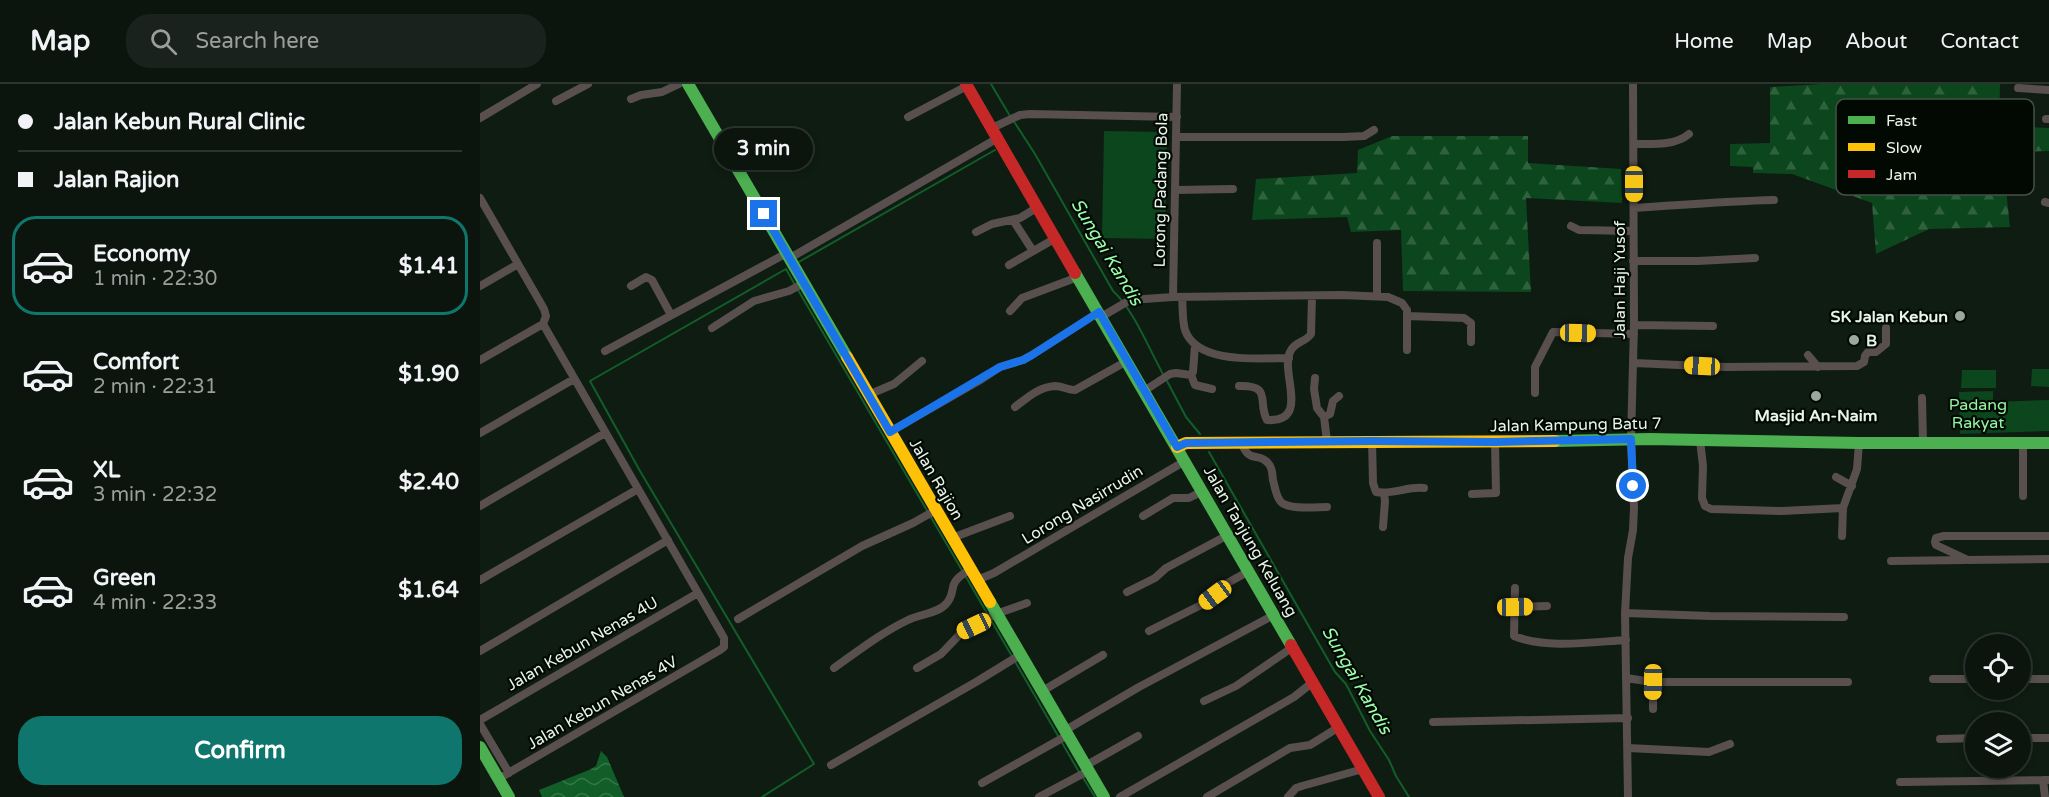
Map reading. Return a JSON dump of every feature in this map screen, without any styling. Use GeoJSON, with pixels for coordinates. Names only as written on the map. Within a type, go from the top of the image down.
{"type":"FeatureCollection","features":[{"type":"Feature","properties":{"kind":"street"},"geometry":{"type":"LineString","coordinates":[[480,118],[537,84]]}},
{"type":"Feature","properties":{"kind":"street"},"geometry":{"type":"LineString","coordinates":[[556,101],[588,84]]}},
{"type":"Feature","properties":{"kind":"street"},"geometry":{"type":"LineString","coordinates":[[631,99],[641,95],[662,93],[679,84]]}},
{"type":"Feature","properties":{"kind":"street","name":"Jalan Rajion"},"geometry":{"type":"LineString","coordinates":[[688,84],[868,395],[892,431],[934,511],[972,575],[991,617],[1016,658],[1045,689],[1062,736],[1104,797]]}},
{"type":"Feature","properties":{"kind":"street","name":"Lorong Padang Bola"},"geometry":{"type":"LineString","coordinates":[[1177,84],[1178,297],[1184,329],[1195,345]]}},
{"type":"Feature","properties":{"kind":"street","name":"Jalan Haji Yusof"},"geometry":{"type":"LineString","coordinates":[[1628,797],[1625,613],[1634,507],[1631,439],[1634,363],[1633,84]]}},
{"type":"Feature","properties":{"kind":"street"},"geometry":{"type":"LineString","coordinates":[[908,117],[967,85]]}},
{"type":"Feature","properties":{"kind":"street","name":"Jalan Tanjung Keluang"},"geometry":{"type":"LineString","coordinates":[[967,85],[1203,491],[1245,573],[1274,615],[1313,682],[1358,771],[1379,797]]}},
{"type":"Feature","properties":{"kind":"street"},"geometry":{"type":"LineString","coordinates":[[2018,88],[2049,90]]}},
{"type":"Feature","properties":{"kind":"street"},"geometry":{"type":"LineString","coordinates":[[605,351],[770,262],[789,260],[995,133],[1007,121],[1030,114],[1177,117]]}},
{"type":"Feature","properties":{"kind":"street"},"geometry":{"type":"LineString","coordinates":[[1177,137],[1343,137],[1364,136],[1374,130]]}},
{"type":"Feature","properties":{"kind":"street"},"geometry":{"type":"LineString","coordinates":[[1634,144],[1683,140],[1689,134]]}},
{"type":"Feature","properties":{"kind":"street"},"geometry":{"type":"LineString","coordinates":[[1176,190],[1233,189]]}},
{"type":"Feature","properties":{"kind":"street"},"geometry":{"type":"LineString","coordinates":[[480,198],[483,210],[518,264],[546,316],[543,324],[480,360]]}},
{"type":"Feature","properties":{"kind":"street"},"geometry":{"type":"LineString","coordinates":[[1634,208],[1696,205],[1724,201],[1774,200]]}},
{"type":"Feature","properties":{"kind":"street"},"geometry":{"type":"LineString","coordinates":[[976,232],[992,224],[1020,218],[1038,207]]}},
{"type":"Feature","properties":{"kind":"street"},"geometry":{"type":"LineString","coordinates":[[1013,220],[1032,251]]}},
{"type":"Feature","properties":{"kind":"street"},"geometry":{"type":"LineString","coordinates":[[1571,226],[1579,230],[1633,231]]}},
{"type":"Feature","properties":{"kind":"street"},"geometry":{"type":"LineString","coordinates":[[1009,265],[1056,238]]}},
{"type":"Feature","properties":{"kind":"street"},"geometry":{"type":"LineString","coordinates":[[1377,243],[1377,296]]}},
{"type":"Feature","properties":{"kind":"street"},"geometry":{"type":"LineString","coordinates":[[1634,261],[1755,258]]}},
{"type":"Feature","properties":{"kind":"street"},"geometry":{"type":"LineString","coordinates":[[480,286],[518,264]]}},
{"type":"Feature","properties":{"kind":"street"},"geometry":{"type":"LineString","coordinates":[[631,286],[646,277],[652,280],[671,315]]}},
{"type":"Feature","properties":{"kind":"street"},"geometry":{"type":"LineString","coordinates":[[1010,311],[1022,298],[1078,277]]}},
{"type":"Feature","properties":{"kind":"street"},"geometry":{"type":"LineString","coordinates":[[712,328],[754,301],[789,291],[803,284]]}},
{"type":"Feature","properties":{"kind":"street"},"geometry":{"type":"LineString","coordinates":[[1239,386],[1249,386],[1260,391],[1267,420],[1277,421],[1286,416],[1291,404],[1289,353],[1295,345],[1306,340],[1311,334],[1312,296]]}},
{"type":"Feature","properties":{"kind":"street"},"geometry":{"type":"LineString","coordinates":[[892,431],[1000,367],[1023,360],[1100,314],[1130,300],[1178,297],[1312,296],[1377,296],[1396,299],[1407,310],[1407,350]]}},
{"type":"Feature","properties":{"kind":"street"},"geometry":{"type":"LineString","coordinates":[[1407,316],[1464,318],[1471,323],[1471,342]]}},
{"type":"Feature","properties":{"kind":"street"},"geometry":{"type":"LineString","coordinates":[[543,324],[698,592]]}},
{"type":"Feature","properties":{"kind":"street"},"geometry":{"type":"LineString","coordinates":[[1534,393],[1535,367],[1553,332],[1713,326]]}},
{"type":"Feature","properties":{"kind":"street"},"geometry":{"type":"LineString","coordinates":[[1634,363],[1725,367],[1857,366],[1864,362],[1864,356],[1868,352],[1876,352],[1886,345],[1886,328]]}},
{"type":"Feature","properties":{"kind":"street"},"geometry":{"type":"LineString","coordinates":[[1212,389],[1195,385],[1191,375],[1195,345],[1232,359],[1289,358]]}},
{"type":"Feature","properties":{"kind":"street"},"geometry":{"type":"LineString","coordinates":[[1808,355],[1818,367]]}},
{"type":"Feature","properties":{"kind":"street"},"geometry":{"type":"LineString","coordinates":[[868,395],[894,384],[922,361]]}},
{"type":"Feature","properties":{"kind":"street"},"geometry":{"type":"LineString","coordinates":[[1015,407],[1036,391],[1058,386],[1075,390],[1127,361]]}},
{"type":"Feature","properties":{"kind":"street"},"geometry":{"type":"LineString","coordinates":[[1144,391],[1170,374],[1191,375]]}},
{"type":"Feature","properties":{"kind":"street"},"geometry":{"type":"LineString","coordinates":[[1315,378],[1317,408],[1324,417],[1327,441]]}},
{"type":"Feature","properties":{"kind":"street"},"geometry":{"type":"LineString","coordinates":[[480,433],[574,379]]}},
{"type":"Feature","properties":{"kind":"street"},"geometry":{"type":"LineString","coordinates":[[1324,417],[1330,414],[1333,401],[1339,396]]}},
{"type":"Feature","properties":{"kind":"street"},"geometry":{"type":"LineString","coordinates":[[1922,398],[1923,443]]}},
{"type":"Feature","properties":{"kind":"street"},"geometry":{"type":"LineString","coordinates":[[480,506],[605,433]]}},
{"type":"Feature","properties":{"kind":"street","name":"Jalan Kampung Batu 7"},"geometry":{"type":"LineString","coordinates":[[1177,447],[1186,443],[1241,442],[1495,442],[1631,439],[1859,443],[2049,443]]}},
{"type":"Feature","properties":{"kind":"street"},"geometry":{"type":"LineString","coordinates":[[1700,440],[1703,466],[1702,498],[1705,506],[1711,509],[1782,511],[1843,508]]}},
{"type":"Feature","properties":{"kind":"street"},"geometry":{"type":"LineString","coordinates":[[1372,441],[1373,483],[1376,492],[1394,493],[1424,488]]}},
{"type":"Feature","properties":{"kind":"street"},"geometry":{"type":"LineString","coordinates":[[1241,442],[1251,457],[1266,460],[1270,464],[1277,496],[1281,502],[1287,506],[1327,507]]}},
{"type":"Feature","properties":{"kind":"street"},"geometry":{"type":"LineString","coordinates":[[1472,494],[1496,493],[1495,442]]}},
{"type":"Feature","properties":{"kind":"street"},"geometry":{"type":"LineString","coordinates":[[2023,442],[2023,496]]}},
{"type":"Feature","properties":{"kind":"street"},"geometry":{"type":"LineString","coordinates":[[1842,536],[1843,508],[1857,469],[1859,443]]}},
{"type":"Feature","properties":{"kind":"street","name":"Lorong Nasirrudin"},"geometry":{"type":"LineString","coordinates":[[972,575],[994,573],[1185,460]]}},
{"type":"Feature","properties":{"kind":"street"},"geometry":{"type":"LineString","coordinates":[[1836,477],[1852,486]]}},
{"type":"Feature","properties":{"kind":"street"},"geometry":{"type":"LineString","coordinates":[[480,580],[638,489]]}},
{"type":"Feature","properties":{"kind":"street"},"geometry":{"type":"LineString","coordinates":[[1143,516],[1173,498],[1189,498],[1203,491]]}},
{"type":"Feature","properties":{"kind":"street"},"geometry":{"type":"LineString","coordinates":[[1383,527],[1384,493]]}},
{"type":"Feature","properties":{"kind":"street"},"geometry":{"type":"LineString","coordinates":[[738,619],[862,546],[925,518],[934,511]]}},
{"type":"Feature","properties":{"kind":"street"},"geometry":{"type":"LineString","coordinates":[[952,538],[1010,516]]}},
{"type":"Feature","properties":{"kind":"street"},"geometry":{"type":"LineString","coordinates":[[1127,592],[1155,578],[1166,568],[1228,536]]}},
{"type":"Feature","properties":{"kind":"street"},"geometry":{"type":"LineString","coordinates":[[1968,560],[1936,545],[1936,538],[1944,536],[2049,536]]}},
{"type":"Feature","properties":{"kind":"street"},"geometry":{"type":"LineString","coordinates":[[480,651],[668,540]]}},
{"type":"Feature","properties":{"kind":"street"},"geometry":{"type":"LineString","coordinates":[[1891,561],[2049,559]]}},
{"type":"Feature","properties":{"kind":"street"},"geometry":{"type":"LineString","coordinates":[[1149,632],[1205,603],[1224,585],[1245,573]]}},
{"type":"Feature","properties":{"kind":"street"},"geometry":{"type":"LineString","coordinates":[[834,668],[872,640],[909,619],[938,609],[946,603],[953,584],[972,575]]}},
{"type":"Feature","properties":{"kind":"street"},"geometry":{"type":"LineString","coordinates":[[1515,588],[1514,636],[1526,641],[1566,643],[1626,640]]}},
{"type":"Feature","properties":{"kind":"street","name":"Jalan Kebun Nenas 4V"},"geometry":{"type":"LineString","coordinates":[[504,776],[720,650],[723,647],[724,638],[698,592]]}},
{"type":"Feature","properties":{"kind":"street","name":"Jalan Kebun Nenas 4U"},"geometry":{"type":"LineString","coordinates":[[480,722],[698,592]]}},
{"type":"Feature","properties":{"kind":"street"},"geometry":{"type":"LineString","coordinates":[[917,668],[941,654],[963,631],[1027,603]]}},
{"type":"Feature","properties":{"kind":"street"},"geometry":{"type":"LineString","coordinates":[[1515,607],[1547,606]]}},
{"type":"Feature","properties":{"kind":"street"},"geometry":{"type":"LineString","coordinates":[[1625,613],[1844,617]]}},
{"type":"Feature","properties":{"kind":"street"},"geometry":{"type":"LineString","coordinates":[[982,783],[1168,671],[1274,615]]}},
{"type":"Feature","properties":{"kind":"street"},"geometry":{"type":"LineString","coordinates":[[1204,701],[1236,686],[1293,647]]}},
{"type":"Feature","properties":{"kind":"street"},"geometry":{"type":"LineString","coordinates":[[1045,689],[1103,655]]}},
{"type":"Feature","properties":{"kind":"street"},"geometry":{"type":"LineString","coordinates":[[831,765],[1016,658]]}},
{"type":"Feature","properties":{"kind":"street"},"geometry":{"type":"LineString","coordinates":[[1626,678],[1653,682],[1848,682]]}},
{"type":"Feature","properties":{"kind":"street"},"geometry":{"type":"LineString","coordinates":[[1933,679],[1965,679]]}},
{"type":"Feature","properties":{"kind":"street"},"geometry":{"type":"LineString","coordinates":[[2031,679],[2049,680]]}},
{"type":"Feature","properties":{"kind":"street"},"geometry":{"type":"LineString","coordinates":[[1120,797],[1294,697],[1313,682]]}},
{"type":"Feature","properties":{"kind":"street"},"geometry":{"type":"LineString","coordinates":[[1653,682],[1653,710]]}},
{"type":"Feature","properties":{"kind":"street"},"geometry":{"type":"LineString","coordinates":[[1433,722],[1628,718]]}},
{"type":"Feature","properties":{"kind":"street"},"geometry":{"type":"LineString","coordinates":[[480,722],[504,776],[509,797]]}},
{"type":"Feature","properties":{"kind":"street"},"geometry":{"type":"LineString","coordinates":[[1207,797],[1290,748],[1310,745],[1335,729]]}},
{"type":"Feature","properties":{"kind":"street"},"geometry":{"type":"LineString","coordinates":[[1039,797],[1138,736]]}},
{"type":"Feature","properties":{"kind":"street"},"geometry":{"type":"LineString","coordinates":[[1940,739],[1965,738]]}},
{"type":"Feature","properties":{"kind":"street"},"geometry":{"type":"LineString","coordinates":[[2031,738],[2049,738]]}},
{"type":"Feature","properties":{"kind":"street"},"geometry":{"type":"LineString","coordinates":[[1628,748],[1708,752],[1730,744]]}},
{"type":"Feature","properties":{"kind":"street"},"geometry":{"type":"LineString","coordinates":[[480,747],[504,776]]}},
{"type":"Feature","properties":{"kind":"street"},"geometry":{"type":"LineString","coordinates":[[1288,797],[1296,788],[1358,771]]}},
{"type":"Feature","properties":{"kind":"street"},"geometry":{"type":"LineString","coordinates":[[1900,782],[2046,780],[2044,796]]}},
{"type":"Feature","properties":{"kind":"green space"},"geometry":{"type":"Polygon","coordinates":[[[1822,84],[2000,84],[2000,99],[1836,99],[1836,190],[1792,174],[1753,173],[1753,167],[1730,166],[1730,144],[1770,143],[1770,87],[1822,84]]]}},
{"type":"Feature","properties":{"kind":"green space"},"geometry":{"type":"Polygon","coordinates":[[[2034,127],[2049,128],[2049,151],[2034,151],[2034,127]]]}},
{"type":"Feature","properties":{"kind":"green space"},"geometry":{"type":"Polygon","coordinates":[[[1104,131],[1167,132],[1165,239],[1102,238],[1104,131]]]}},
{"type":"Feature","properties":{"kind":"green space"},"geometry":{"type":"Polygon","coordinates":[[[1392,136],[1528,136],[1528,163],[1621,169],[1622,203],[1526,198],[1531,292],[1403,291],[1401,230],[1351,232],[1347,217],[1252,220],[1256,179],[1357,173],[1358,150],[1392,136]]]}},
{"type":"Feature","properties":{"kind":"green space"},"geometry":{"type":"Polygon","coordinates":[[[1850,195],[2007,195],[2010,227],[1929,229],[1876,254],[1872,203],[1850,195]]]}},
{"type":"Feature","properties":{"kind":"green space","name":"Padang Rakyat"},"geometry":{"type":"Polygon","coordinates":[[[2032,369],[2049,369],[2049,387],[2031,386],[2032,369]]]}},
{"type":"Feature","properties":{"kind":"green space","name":"Padang Rakyat"},"geometry":{"type":"Polygon","coordinates":[[[1962,370],[1996,370],[1996,388],[1961,388],[1962,370]]]}},
{"type":"Feature","properties":{"kind":"green space","name":"Padang Rakyat"},"geometry":{"type":"Polygon","coordinates":[[[1993,391],[1993,402],[2049,400],[2049,431],[1960,434],[1959,392],[1993,391]]]}},
{"type":"Feature","properties":{"kind":"water"},"geometry":{"type":"Polygon","coordinates":[[[601,751],[607,757],[624,797],[542,797],[539,790],[596,766],[601,751]]]}},
{"type":"Feature","properties":{"kind":"waterway","name":"Sungai Kandis"},"geometry":{"type":"LineString","coordinates":[[991,84],[1010,116]]}},
{"type":"Feature","properties":{"kind":"waterway","name":"Sungai Kandis"},"geometry":{"type":"LineString","coordinates":[[1013,120],[1035,154],[1113,291],[1135,320],[1164,376]]}},
{"type":"Feature","properties":{"kind":"waterway"},"geometry":{"type":"LineString","coordinates":[[797,263],[995,150]]}},
{"type":"Feature","properties":{"kind":"waterway"},"geometry":{"type":"LineString","coordinates":[[762,797],[814,764],[640,471],[590,381],[786,269],[795,285]]}},
{"type":"Feature","properties":{"kind":"waterway"},"geometry":{"type":"LineString","coordinates":[[798,290],[963,572]]}},
{"type":"Feature","properties":{"kind":"waterway","name":"Sungai Kandis"},"geometry":{"type":"LineString","coordinates":[[1167,381],[1186,417],[1200,434]]}},
{"type":"Feature","properties":{"kind":"waterway","name":"Sungai Kandis"},"geometry":{"type":"LineString","coordinates":[[1209,452],[1335,672],[1346,684],[1370,731],[1409,797]]}},
{"type":"Feature","properties":{"kind":"waterway"},"geometry":{"type":"LineString","coordinates":[[966,577],[1079,772]]}},
{"type":"Feature","properties":{"kind":"waterway"},"geometry":{"type":"LineString","coordinates":[[1082,776],[1095,797]]}},
{"type":"Feature","properties":{"kind":"traffic: fast"},"geometry":{"type":"LineString","coordinates":[[688,84],[847,357]]}},
{"type":"Feature","properties":{"kind":"traffic: fast"},"geometry":{"type":"LineString","coordinates":[[1075,273],[1291,645]]}},
{"type":"Feature","properties":{"kind":"traffic: fast"},"geometry":{"type":"LineString","coordinates":[[1555,441],[1650,439],[1859,443],[2049,443]]}},
{"type":"Feature","properties":{"kind":"traffic: fast"},"geometry":{"type":"LineString","coordinates":[[990,602],[1104,797]]}},
{"type":"Feature","properties":{"kind":"traffic: fast"},"geometry":{"type":"LineString","coordinates":[[480,747],[509,797]]}},
{"type":"Feature","properties":{"kind":"traffic: slow"},"geometry":{"type":"LineString","coordinates":[[847,357],[990,602]]}},
{"type":"Feature","properties":{"kind":"traffic: slow"},"geometry":{"type":"LineString","coordinates":[[1177,447],[1186,443],[1555,441]]}},
{"type":"Feature","properties":{"kind":"traffic: jam"},"geometry":{"type":"LineString","coordinates":[[966,84],[1075,273]]}},
{"type":"Feature","properties":{"kind":"traffic: jam"},"geometry":{"type":"LineString","coordinates":[[1291,645],[1379,797]]}},
{"type":"Feature","properties":{"kind":"place","name":"SK Jalan Kebun"},"geometry":{"type":"Point","coordinates":[1960,316]}},
{"type":"Feature","properties":{"kind":"place","name":"B"},"geometry":{"type":"Point","coordinates":[1854,340]}},
{"type":"Feature","properties":{"kind":"place","name":"Masjid An-Naim"},"geometry":{"type":"Point","coordinates":[1816,396]}},
{"type":"Feature","properties":{"kind":"route"},"geometry":{"type":"LineString","coordinates":[[764,214],[890,432],[1000,367],[1032,355],[1099,312],[1177,447],[1186,443],[1241,442],[1495,442],[1631,439],[1633,486]]}}]}
